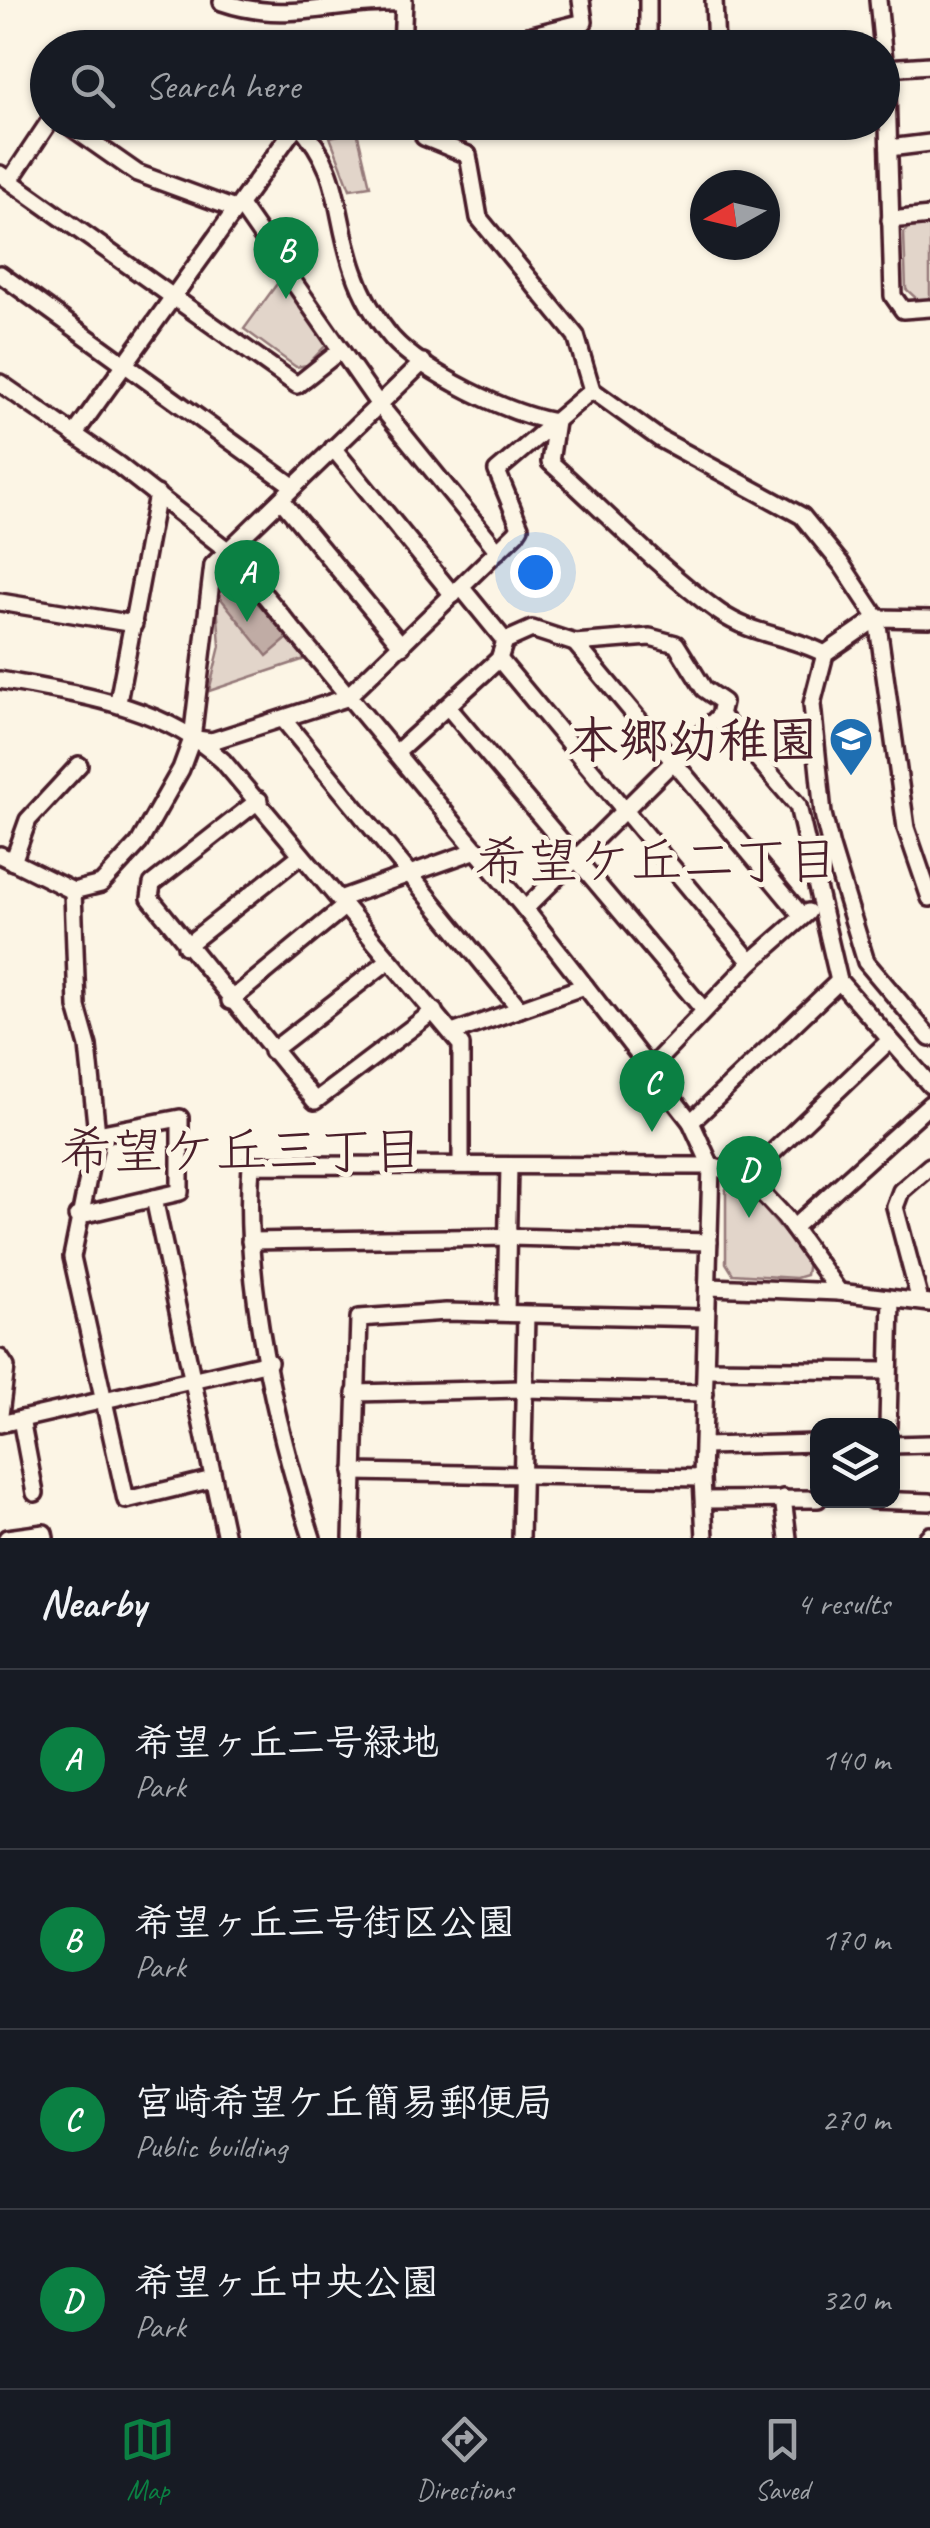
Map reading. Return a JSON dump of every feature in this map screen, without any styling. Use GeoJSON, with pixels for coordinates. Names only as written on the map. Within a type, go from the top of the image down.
{"type":"FeatureCollection","features":[{"type":"Feature","properties":{"kind":"street"},"geometry":{"type":"LineString","coordinates":[[552,30],[584,22],[581,0]]}},
{"type":"Feature","properties":{"kind":"street"},"geometry":{"type":"LineString","coordinates":[[648,0],[648,30]]}},
{"type":"Feature","properties":{"kind":"street"},"geometry":{"type":"LineString","coordinates":[[714,0],[715,30]]}},
{"type":"Feature","properties":{"kind":"street"},"geometry":{"type":"LineString","coordinates":[[878,0],[882,30]]}},
{"type":"Feature","properties":{"kind":"street"},"geometry":{"type":"LineString","coordinates":[[222,2],[252,12],[274,13],[404,2],[403,30]]}},
{"type":"Feature","properties":{"kind":"street"},"geometry":{"type":"LineString","coordinates":[[900,67],[930,64]]}},
{"type":"Feature","properties":{"kind":"street"},"geometry":{"type":"LineString","coordinates":[[36,140],[6,177],[297,385],[341,350]]}},
{"type":"Feature","properties":{"kind":"street"},"geometry":{"type":"LineString","coordinates":[[90,140],[137,172],[238,207],[377,402],[498,551]]}},
{"type":"Feature","properties":{"kind":"street"},"geometry":{"type":"LineString","coordinates":[[74,435],[286,140]]}},
{"type":"Feature","properties":{"kind":"street"},"geometry":{"type":"LineString","coordinates":[[311,140],[327,160],[353,269],[368,303],[394,340],[423,362],[524,417],[556,422]]}},
{"type":"Feature","properties":{"kind":"street"},"geometry":{"type":"LineString","coordinates":[[431,140],[468,156],[479,218],[576,336],[592,390],[660,438],[802,516],[834,552],[876,618],[906,828],[930,898]]}},
{"type":"Feature","properties":{"kind":"street"},"geometry":{"type":"LineString","coordinates":[[888,140],[893,296],[903,310],[930,308]]}},
{"type":"Feature","properties":{"kind":"street"},"geometry":{"type":"LineString","coordinates":[[888,148],[930,143]]}},
{"type":"Feature","properties":{"kind":"street"},"geometry":{"type":"LineString","coordinates":[[890,220],[930,216]]}},
{"type":"Feature","properties":{"kind":"street"},"geometry":{"type":"LineString","coordinates":[[0,274],[127,361],[293,486]]}},
{"type":"Feature","properties":{"kind":"street"},"geometry":{"type":"LineString","coordinates":[[79,765],[28,820],[6,858],[73,890],[102,884],[138,842],[181,769],[192,739],[213,565],[377,402],[423,362]]}},
{"type":"Feature","properties":{"kind":"street"},"geometry":{"type":"LineString","coordinates":[[0,382],[227,550],[346,698],[525,908],[691,1122],[711,1166],[702,1478],[705,1538]]}},
{"type":"Feature","properties":{"kind":"street"},"geometry":{"type":"LineString","coordinates":[[192,739],[212,740],[346,698],[520,527],[496,472],[592,390]]}},
{"type":"Feature","properties":{"kind":"street"},"geometry":{"type":"LineString","coordinates":[[556,422],[550,462],[718,612],[762,636],[796,638],[825,654]]}},
{"type":"Feature","properties":{"kind":"street"},"geometry":{"type":"LineString","coordinates":[[333,448],[505,641]]}},
{"type":"Feature","properties":{"kind":"street"},"geometry":{"type":"LineString","coordinates":[[118,702],[156,494]]}},
{"type":"Feature","properties":{"kind":"street"},"geometry":{"type":"LineString","coordinates":[[281,500],[402,646]]}},
{"type":"Feature","properties":{"kind":"street"},"geometry":{"type":"LineString","coordinates":[[0,602],[134,624]]}},
{"type":"Feature","properties":{"kind":"street"},"geometry":{"type":"LineString","coordinates":[[930,619],[876,618],[825,654],[812,704],[822,814],[866,962],[930,1038]]}},
{"type":"Feature","properties":{"kind":"street"},"geometry":{"type":"LineString","coordinates":[[396,753],[499,658],[505,641],[532,629],[575,643],[650,637],[673,642],[704,688],[723,702],[720,715],[674,764],[525,908]]}},
{"type":"Feature","properties":{"kind":"street"},"geometry":{"type":"LineString","coordinates":[[575,643],[802,916]]}},
{"type":"Feature","properties":{"kind":"street"},"geometry":{"type":"LineString","coordinates":[[499,658],[751,962]]}},
{"type":"Feature","properties":{"kind":"street"},"geometry":{"type":"LineString","coordinates":[[0,680],[118,702],[213,752],[259,800],[300,855],[462,1045],[461,1163]]}},
{"type":"Feature","properties":{"kind":"street"},"geometry":{"type":"LineString","coordinates":[[448,706],[703,1009]]}},
{"type":"Feature","properties":{"kind":"street"},"geometry":{"type":"LineString","coordinates":[[720,715],[798,806],[839,980],[930,1085]]}},
{"type":"Feature","properties":{"kind":"street"},"geometry":{"type":"LineString","coordinates":[[283,719],[520,1009]]}},
{"type":"Feature","properties":{"kind":"street"},"geometry":{"type":"LineString","coordinates":[[259,800],[152,884],[150,898],[230,1001],[316,1102],[434,1011]]}},
{"type":"Feature","properties":{"kind":"street"},"geometry":{"type":"LineString","coordinates":[[230,1001],[341,903],[408,872],[477,850]]}},
{"type":"Feature","properties":{"kind":"street"},"geometry":{"type":"LineString","coordinates":[[186,946],[300,855]]}},
{"type":"Feature","properties":{"kind":"street"},"geometry":{"type":"LineString","coordinates":[[73,890],[76,1008],[88,1046],[96,1134],[72,1257],[126,1500],[212,1479]]}},
{"type":"Feature","properties":{"kind":"street"},"geometry":{"type":"LineString","coordinates":[[650,1068],[751,962],[819,903]]}},
{"type":"Feature","properties":{"kind":"street"},"geometry":{"type":"LineString","coordinates":[[272,1051],[388,961]]}},
{"type":"Feature","properties":{"kind":"street"},"geometry":{"type":"LineString","coordinates":[[691,1122],[839,980]]}},
{"type":"Feature","properties":{"kind":"street"},"geometry":{"type":"LineString","coordinates":[[452,1033],[585,986]]}},
{"type":"Feature","properties":{"kind":"street"},"geometry":{"type":"LineString","coordinates":[[747,1177],[890,1040]]}},
{"type":"Feature","properties":{"kind":"street"},"geometry":{"type":"LineString","coordinates":[[793,1228],[930,1104]]}},
{"type":"Feature","properties":{"kind":"street"},"geometry":{"type":"LineString","coordinates":[[77,1216],[180,1192],[180,1118],[96,1134]]}},
{"type":"Feature","properties":{"kind":"street"},"geometry":{"type":"LineString","coordinates":[[312,1538],[269,1362],[250,1240],[250,1166],[711,1166],[747,1177],[793,1228],[839,1292]]}},
{"type":"Feature","properties":{"kind":"street"},"geometry":{"type":"LineString","coordinates":[[506,1313],[510,1166]]}},
{"type":"Feature","properties":{"kind":"street"},"geometry":{"type":"LineString","coordinates":[[709,1287],[839,1292],[925,1302],[895,1208],[901,1191],[930,1166]]}},
{"type":"Feature","properties":{"kind":"street"},"geometry":{"type":"LineString","coordinates":[[154,1198],[226,1538]]}},
{"type":"Feature","properties":{"kind":"street"},"geometry":{"type":"LineString","coordinates":[[250,1240],[509,1237],[709,1242]]}},
{"type":"Feature","properties":{"kind":"street"},"geometry":{"type":"LineString","coordinates":[[888,1418],[891,1299]]}},
{"type":"Feature","properties":{"kind":"street"},"geometry":{"type":"LineString","coordinates":[[352,1538],[359,1318],[446,1312],[706,1318]]}},
{"type":"Feature","properties":{"kind":"street"},"geometry":{"type":"LineString","coordinates":[[521,1538],[526,1316]]}},
{"type":"Feature","properties":{"kind":"street"},"geometry":{"type":"LineString","coordinates":[[0,1358],[6,1366],[0,1415]]}},
{"type":"Feature","properties":{"kind":"street"},"geometry":{"type":"LineString","coordinates":[[0,1424],[269,1362]]}},
{"type":"Feature","properties":{"kind":"street"},"geometry":{"type":"LineString","coordinates":[[706,1369],[887,1371]]}},
{"type":"Feature","properties":{"kind":"street"},"geometry":{"type":"LineString","coordinates":[[355,1392],[704,1394]]}},
{"type":"Feature","properties":{"kind":"street"},"geometry":{"type":"LineString","coordinates":[[21,1419],[35,1493]]}},
{"type":"Feature","properties":{"kind":"street"},"geometry":{"type":"LineString","coordinates":[[704,1446],[810,1443]]}},
{"type":"Feature","properties":{"kind":"street"},"geometry":{"type":"LineString","coordinates":[[900,1445],[930,1444]]}},
{"type":"Feature","properties":{"kind":"street"},"geometry":{"type":"LineString","coordinates":[[354,1472],[702,1478]]}},
{"type":"Feature","properties":{"kind":"street"},"geometry":{"type":"LineString","coordinates":[[783,1498],[788,1538]]}},
{"type":"Feature","properties":{"kind":"street"},"geometry":{"type":"LineString","coordinates":[[704,1500],[810,1499]]}},
{"type":"Feature","properties":{"kind":"street"},"geometry":{"type":"LineString","coordinates":[[900,1501],[930,1502]]}},
{"type":"Feature","properties":{"kind":"street"},"geometry":{"type":"LineString","coordinates":[[7,1538],[44,1533],[45,1538]]}},
{"type":"Feature","properties":{"kind":"shaded area"},"geometry":{"type":"Polygon","coordinates":[[[331,140],[359,140],[370,186],[350,189],[331,140]]]}},
{"type":"Feature","properties":{"kind":"shaded area"},"geometry":{"type":"Polygon","coordinates":[[[930,224],[930,300],[919,301],[906,289],[904,233],[908,227],[930,224]]]}},
{"type":"Feature","properties":{"kind":"shaded area"},"geometry":{"type":"Polygon","coordinates":[[[287,270],[329,342],[307,365],[296,367],[244,329],[287,270]]]}},
{"type":"Feature","properties":{"kind":"shaded area"},"geometry":{"type":"Polygon","coordinates":[[[229,560],[305,659],[209,691],[220,646],[216,587],[229,560]]]}},
{"type":"Feature","properties":{"kind":"shaded area"},"geometry":{"type":"Polygon","coordinates":[[[229,562],[288,638],[267,656],[218,595],[221,572],[229,562]]]}},
{"type":"Feature","properties":{"kind":"shaded area"},"geometry":{"type":"Polygon","coordinates":[[[730,1181],[740,1181],[808,1261],[806,1275],[796,1278],[733,1274],[726,1263],[726,1189],[730,1181]]]}},
{"type":"Feature","properties":{"kind":"place","name":"希望ヶ丘三号街区公園"},"geometry":{"type":"Point","coordinates":[286,299]}},
{"type":"Feature","properties":{"kind":"place","name":"希望ヶ丘二号緑地"},"geometry":{"type":"Point","coordinates":[247,622]}},
{"type":"Feature","properties":{"kind":"place","name":"本郷幼稚園"},"geometry":{"type":"Point","coordinates":[851,777]}},
{"type":"Feature","properties":{"kind":"place","name":"宮崎希望ケ丘簡易郵便局"},"geometry":{"type":"Point","coordinates":[652,1132]}},
{"type":"Feature","properties":{"kind":"place","name":"希望ヶ丘中央公園"},"geometry":{"type":"Point","coordinates":[749,1218]}},
{"type":"Feature","properties":{"kind":"district","name":"希望ケ丘二丁目"},"geometry":{"type":"Point","coordinates":[657,860]}},
{"type":"Feature","properties":{"kind":"district","name":"希望ケ丘三丁目"},"geometry":{"type":"Point","coordinates":[242,1150]}}]}
